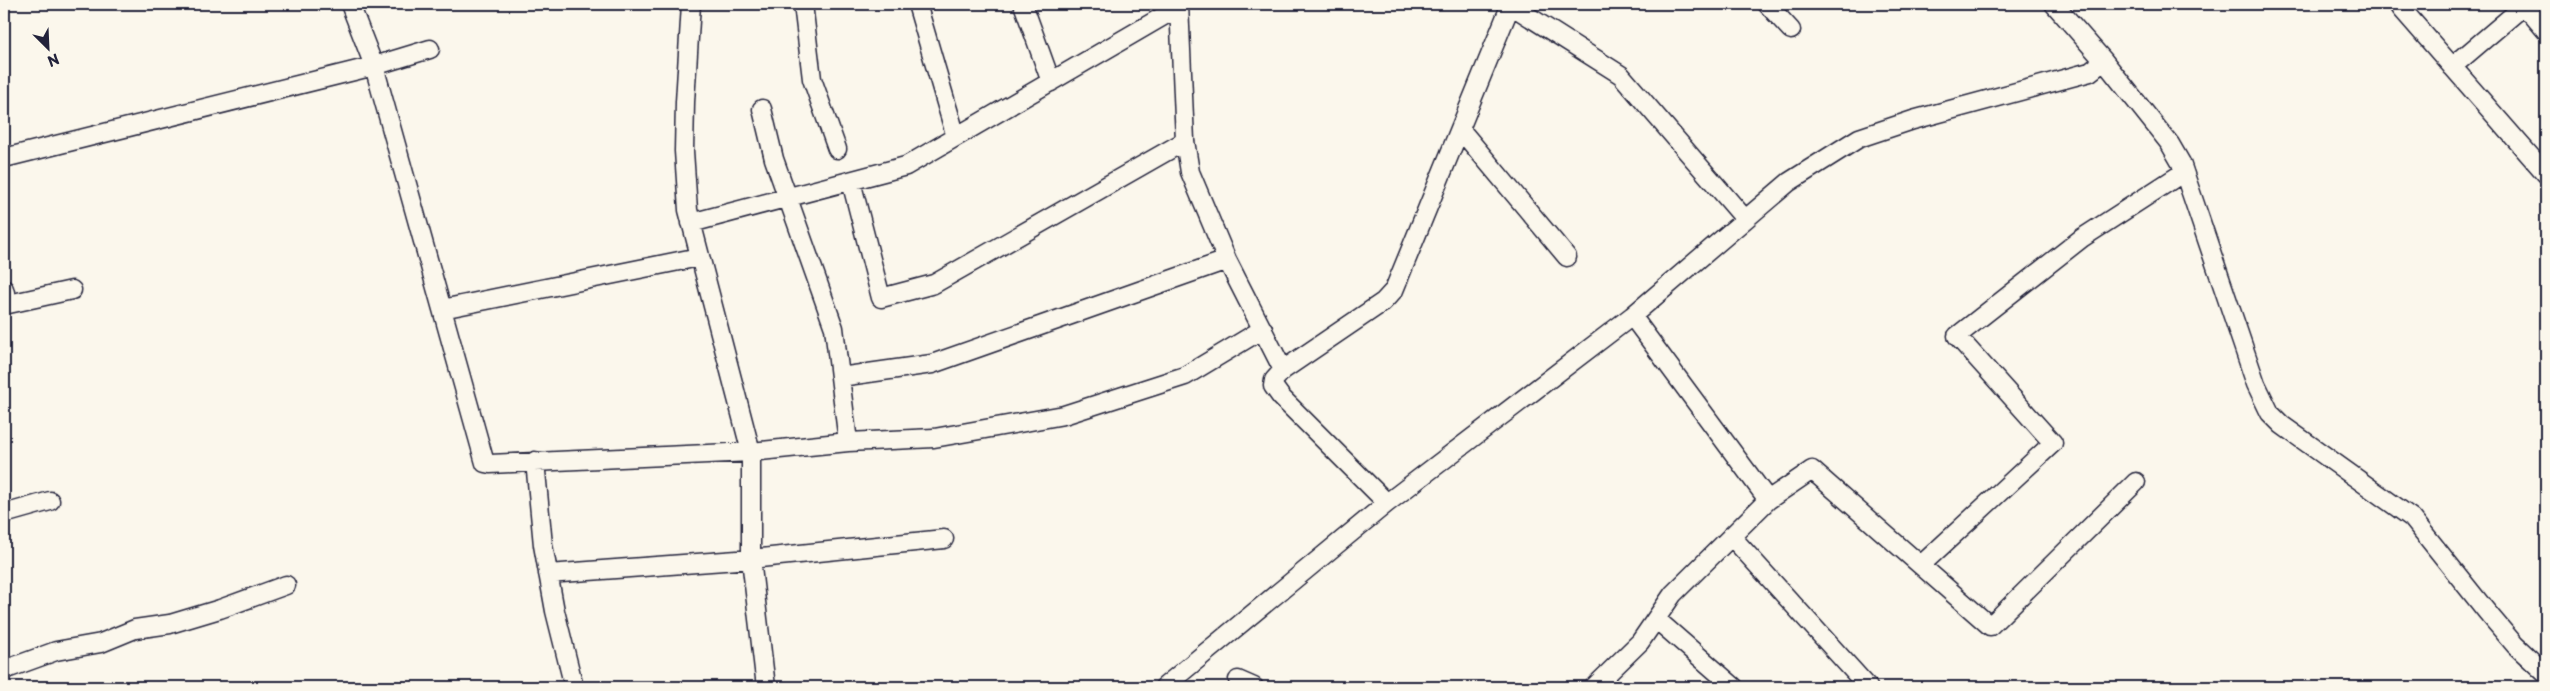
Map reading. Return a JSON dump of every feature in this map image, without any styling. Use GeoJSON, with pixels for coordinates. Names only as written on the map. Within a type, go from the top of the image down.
{"type":"FeatureCollection","features":[{"type":"Feature","properties":{"kind":"street"},"geometry":{"type":"LineString","coordinates":[[350,4],[374,66],[485,463],[751,452],[848,442],[934,438],[1064,415],[1185,376],[1263,329]]}},
{"type":"Feature","properties":{"kind":"street"},"geometry":{"type":"LineString","coordinates":[[691,4],[684,151],[688,210],[751,452],[751,559],[766,687]]}},
{"type":"Feature","properties":{"kind":"street"},"geometry":{"type":"LineString","coordinates":[[803,4],[812,79],[837,150]]}},
{"type":"Feature","properties":{"kind":"street"},"geometry":{"type":"LineString","coordinates":[[917,4],[956,137]]}},
{"type":"Feature","properties":{"kind":"street"},"geometry":{"type":"LineString","coordinates":[[1023,4],[1051,82]]}},
{"type":"Feature","properties":{"kind":"street"},"geometry":{"type":"LineString","coordinates":[[1387,503],[1277,392],[1274,380],[1283,370],[1383,302],[1394,290],[1510,4],[1621,75],[1745,219]]}},
{"type":"Feature","properties":{"kind":"street"},"geometry":{"type":"LineString","coordinates":[[1767,4],[1791,30]]}},
{"type":"Feature","properties":{"kind":"street"},"geometry":{"type":"LineString","coordinates":[[2055,4],[2104,61],[2170,144],[2184,172],[2256,384],[2270,414],[2289,431],[2412,518],[2504,632],[2546,674]]}},
{"type":"Feature","properties":{"kind":"street"},"geometry":{"type":"LineString","coordinates":[[2452,67],[2525,4],[2546,31]]}},
{"type":"Feature","properties":{"kind":"street"},"geometry":{"type":"LineString","coordinates":[[692,222],[906,166],[1179,5],[1185,142],[1190,172],[1227,260],[1283,370]]}},
{"type":"Feature","properties":{"kind":"street"},"geometry":{"type":"LineString","coordinates":[[2401,8],[2546,174]]}},
{"type":"Feature","properties":{"kind":"street"},"geometry":{"type":"LineString","coordinates":[[4,158],[374,66],[430,49]]}},
{"type":"Feature","properties":{"kind":"street"},"geometry":{"type":"LineString","coordinates":[[1164,687],[1387,503],[1632,316],[1789,182],[1858,138],[1913,120],[2090,72],[2104,61]]}},
{"type":"Feature","properties":{"kind":"street"},"geometry":{"type":"LineString","coordinates":[[762,109],[774,160],[834,328],[848,442]]}},
{"type":"Feature","properties":{"kind":"street"},"geometry":{"type":"LineString","coordinates":[[1460,129],[1568,257]]}},
{"type":"Feature","properties":{"kind":"street"},"geometry":{"type":"LineString","coordinates":[[851,180],[882,298],[934,284],[1185,142]]}},
{"type":"Feature","properties":{"kind":"street"},"geometry":{"type":"LineString","coordinates":[[1921,565],[2053,443],[1957,336],[2082,238],[2133,203],[2184,172]]}},
{"type":"Feature","properties":{"kind":"street"},"geometry":{"type":"LineString","coordinates":[[442,309],[699,257]]}},
{"type":"Feature","properties":{"kind":"street"},"geometry":{"type":"LineString","coordinates":[[840,377],[932,364],[1227,260]]}},
{"type":"Feature","properties":{"kind":"street"},"geometry":{"type":"LineString","coordinates":[[5,299],[72,290]]}},
{"type":"Feature","properties":{"kind":"street"},"geometry":{"type":"LineString","coordinates":[[1632,316],[1768,500]]}},
{"type":"Feature","properties":{"kind":"street"},"geometry":{"type":"LineString","coordinates":[[535,461],[548,574],[574,687]]}},
{"type":"Feature","properties":{"kind":"street"},"geometry":{"type":"LineString","coordinates":[[1594,687],[1640,642],[1673,594],[1731,536],[1768,500],[1812,470],[1990,626],[2136,482]]}},
{"type":"Feature","properties":{"kind":"street"},"geometry":{"type":"LineString","coordinates":[[4,514],[50,501]]}},
{"type":"Feature","properties":{"kind":"street"},"geometry":{"type":"LineString","coordinates":[[1731,536],[1868,687]]}},
{"type":"Feature","properties":{"kind":"street"},"geometry":{"type":"LineString","coordinates":[[548,574],[751,559],[944,539]]}},
{"type":"Feature","properties":{"kind":"street"},"geometry":{"type":"LineString","coordinates":[[4,670],[56,652],[101,642],[135,629],[170,624],[211,612],[286,585]]}},
{"type":"Feature","properties":{"kind":"street"},"geometry":{"type":"LineString","coordinates":[[1656,619],[1734,687]]}}]}
